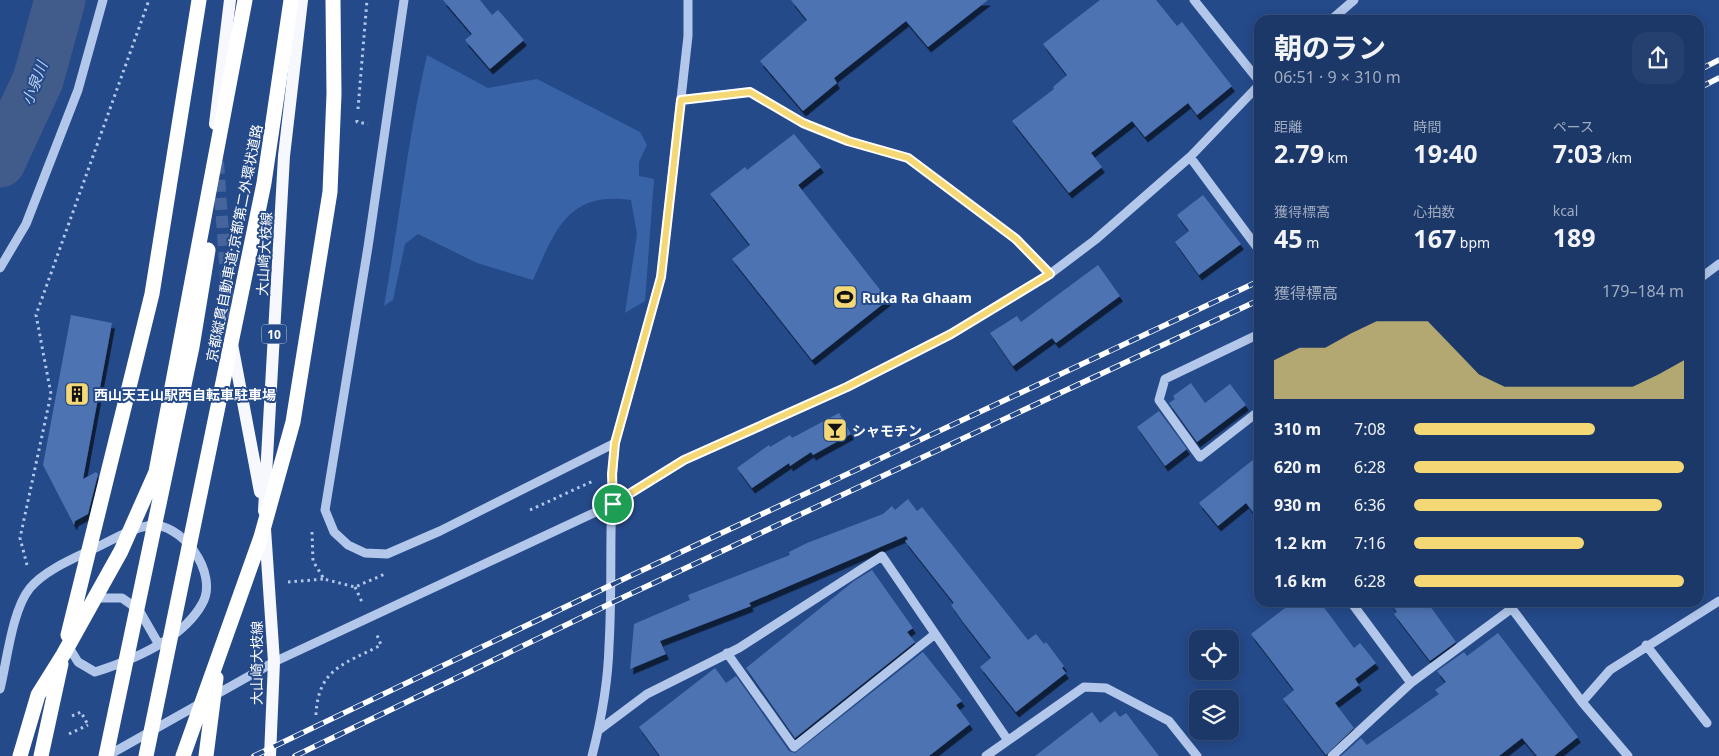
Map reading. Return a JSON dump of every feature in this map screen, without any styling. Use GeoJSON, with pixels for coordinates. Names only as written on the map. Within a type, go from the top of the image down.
{"type":"FeatureCollection","features":[{"type":"Feature","properties":{"kind":"highway"},"geometry":{"type":"LineString","coordinates":[[41,756],[63,655],[152,294],[199,0]]}},
{"type":"Feature","properties":{"kind":"highway"},"geometry":{"type":"LineString","coordinates":[[20,756],[38,695],[63,655],[121,550],[156,472],[246,0]]}},
{"type":"Feature","properties":{"kind":"highway","name":"京都縦貫自動車道;京都第二外環状道路"},"geometry":{"type":"LineString","coordinates":[[106,756],[192,347],[241,59],[246,0]]}},
{"type":"Feature","properties":{"kind":"highway","name":"京都縦貫自動車道;京都第二外環状道路"},"geometry":{"type":"LineString","coordinates":[[146,756],[264,183],[291,0]]}},
{"type":"Feature","properties":{"kind":"highway"},"geometry":{"type":"LineString","coordinates":[[184,756],[220,649],[261,537],[293,422],[330,192],[334,94],[333,0]]}},
{"type":"Feature","properties":{"kind":"highway"},"geometry":{"type":"LineString","coordinates":[[206,756],[220,649]]}},
{"type":"Feature","properties":{"kind":"main road"},"geometry":{"type":"LineString","coordinates":[[215,124],[230,0]]}},
{"type":"Feature","properties":{"kind":"main road","name":"大山崎大枝線"},"geometry":{"type":"LineString","coordinates":[[270,756],[274,662],[264,511],[284,156],[302,0]]}},
{"type":"Feature","properties":{"kind":"main road","name":"大山崎大枝線"},"geometry":{"type":"LineString","coordinates":[[230,334],[264,511]]}},
{"type":"Feature","properties":{"kind":"street"},"geometry":{"type":"LineString","coordinates":[[0,268],[26,224],[74,99],[103,0]]}},
{"type":"Feature","properties":{"kind":"street"},"geometry":{"type":"LineString","coordinates":[[404,0],[368,247],[325,510],[334,532],[348,545],[365,553],[386,554],[440,531],[615,443]]}},
{"type":"Feature","properties":{"kind":"street"},"geometry":{"type":"LineString","coordinates":[[592,756],[599,730],[609,648],[613,504],[612,474],[615,443],[661,277],[688,36],[688,0]]}},
{"type":"Feature","properties":{"kind":"street"},"geometry":{"type":"LineString","coordinates":[[1194,0],[1254,77]]}},
{"type":"Feature","properties":{"kind":"street"},"geometry":{"type":"LineString","coordinates":[[1337,15],[1354,0]]}},
{"type":"Feature","properties":{"kind":"street"},"geometry":{"type":"LineString","coordinates":[[106,756],[274,662],[613,504],[684,460],[847,387],[951,334],[1050,274],[1095,240],[1190,157],[1254,88]]}},
{"type":"Feature","properties":{"kind":"street"},"geometry":{"type":"LineString","coordinates":[[681,100],[750,92],[803,123]]}},
{"type":"Feature","properties":{"kind":"street"},"geometry":{"type":"LineString","coordinates":[[1190,157],[1254,243]]}},
{"type":"Feature","properties":{"kind":"street"},"geometry":{"type":"LineString","coordinates":[[1704,275],[1719,264]]}},
{"type":"Feature","properties":{"kind":"street"},"geometry":{"type":"LineString","coordinates":[[1254,336],[1165,379],[1159,400],[1200,457],[1254,415]]}},
{"type":"Feature","properties":{"kind":"street"},"geometry":{"type":"LineString","coordinates":[[0,689],[18,612],[30,588],[45,576],[81,555],[148,525],[174,530],[199,556],[206,581],[203,603],[172,636],[158,644],[122,664],[96,672],[78,662],[66,641],[66,620],[77,604],[96,596],[122,598],[139,610],[158,644]]}},
{"type":"Feature","properties":{"kind":"street"},"geometry":{"type":"LineString","coordinates":[[599,730],[647,694],[738,648],[882,556],[1007,739]]}},
{"type":"Feature","properties":{"kind":"street"},"geometry":{"type":"LineString","coordinates":[[1582,702],[1610,670],[1719,600]]}},
{"type":"Feature","properties":{"kind":"street"},"geometry":{"type":"LineString","coordinates":[[1355,607],[1411,683]]}},
{"type":"Feature","properties":{"kind":"street"},"geometry":{"type":"LineString","coordinates":[[1332,756],[1411,683],[1508,607]]}},
{"type":"Feature","properties":{"kind":"street"},"geometry":{"type":"LineString","coordinates":[[1510,607],[1582,702],[1628,756]]}},
{"type":"Feature","properties":{"kind":"street"},"geometry":{"type":"LineString","coordinates":[[727,653],[794,747],[935,634]]}},
{"type":"Feature","properties":{"kind":"street"},"geometry":{"type":"LineString","coordinates":[[1646,646],[1707,723]]}},
{"type":"Feature","properties":{"kind":"street"},"geometry":{"type":"LineString","coordinates":[[986,756],[1007,739],[1084,687],[1106,688],[1169,721],[1197,756]]}},
{"type":"Feature","properties":{"kind":"path"},"geometry":{"type":"LineString","coordinates":[[30,588],[29,572],[20,538],[51,394],[36,316],[149,0]]}},
{"type":"Feature","properties":{"kind":"path"},"geometry":{"type":"LineString","coordinates":[[367,0],[357,122],[373,125]]}},
{"type":"Feature","properties":{"kind":"path"},"geometry":{"type":"LineString","coordinates":[[803,123],[848,141],[908,158],[1016,239],[1050,274]]}},
{"type":"Feature","properties":{"kind":"path"},"geometry":{"type":"LineString","coordinates":[[316,715],[317,699],[325,678],[337,668],[353,660]]}},
{"type":"Feature","properties":{"kind":"shaded area"},"geometry":{"type":"Polygon","coordinates":[[[427,55],[488,88],[537,79],[640,132],[647,145],[639,162],[639,176],[654,179],[645,301],[625,313],[637,234],[631,200],[609,199],[592,202],[578,208],[566,218],[549,246],[533,280],[477,263],[418,234],[405,244],[393,300],[384,306],[409,148],[427,55]]]}},
{"type":"Feature","properties":{"kind":"building"},"geometry":{"type":"Polygon","coordinates":[[[443,0],[480,0],[492,15],[498,10],[524,40],[490,69],[465,40],[472,34],[443,0]]]}},
{"type":"Feature","properties":{"kind":"building"},"geometry":{"type":"Polygon","coordinates":[[[791,0],[988,0],[928,47],[906,21],[834,78],[837,83],[803,111],[760,61],[807,20],[791,0]]]}},
{"type":"Feature","properties":{"kind":"building"},"geometry":{"type":"Polygon","coordinates":[[[1100,0],[1156,0],[1177,26],[1182,22],[1232,86],[1197,115],[1188,103],[1145,137],[1132,121],[1091,153],[1102,167],[1069,193],[1012,121],[1054,89],[1053,87],[1067,75],[1043,44],[1100,0]]]}},
{"type":"Feature","properties":{"kind":"building"},"geometry":{"type":"Polygon","coordinates":[[[794,134],[821,167],[798,185],[888,300],[812,360],[732,259],[750,245],[710,194],[745,167],[747,170],[794,134]]]}},
{"type":"Feature","properties":{"kind":"building"},"geometry":{"type":"Polygon","coordinates":[[[1203,195],[1241,244],[1199,275],[1175,242],[1189,231],[1177,215],[1203,195]]]}},
{"type":"Feature","properties":{"kind":"building"},"geometry":{"type":"Polygon","coordinates":[[[1098,265],[1120,296],[1056,343],[1052,338],[1013,366],[990,333],[1017,316],[1021,322],[1098,265]]]}},
{"type":"Feature","properties":{"kind":"building","name":"西山天王山駅西自転車駐車場"},"geometry":{"type":"Polygon","coordinates":[[[71,315],[112,323],[83,479],[96,472],[98,474],[88,514],[75,521],[74,525],[43,465],[71,315]]]}},
{"type":"Feature","properties":{"kind":"building"},"geometry":{"type":"Polygon","coordinates":[[[1191,383],[1205,403],[1230,384],[1246,405],[1197,442],[1169,403],[1175,399],[1173,396],[1191,383]]]}},
{"type":"Feature","properties":{"kind":"building"},"geometry":{"type":"Polygon","coordinates":[[[1159,411],[1187,449],[1165,466],[1137,427],[1159,411]]]}},
{"type":"Feature","properties":{"kind":"building"},"geometry":{"type":"Polygon","coordinates":[[[839,413],[851,434],[813,455],[811,452],[790,466],[789,463],[752,488],[737,468],[769,445],[770,447],[790,435],[792,438],[839,413]]]}},
{"type":"Feature","properties":{"kind":"building"},"geometry":{"type":"Polygon","coordinates":[[[1254,459],[1254,513],[1246,503],[1218,526],[1199,503],[1254,459]]]}},
{"type":"Feature","properties":{"kind":"building"},"geometry":{"type":"Polygon","coordinates":[[[908,499],[917,511],[922,507],[1028,640],[1036,634],[1044,644],[1046,642],[1064,666],[1062,668],[1066,673],[1016,712],[980,667],[991,658],[951,605],[954,603],[905,541],[908,539],[906,536],[749,603],[751,606],[660,641],[666,654],[630,669],[634,624],[690,600],[688,595],[790,555],[789,552],[807,543],[883,514],[892,506],[895,510],[908,499]]]}},
{"type":"Feature","properties":{"kind":"building"},"geometry":{"type":"Polygon","coordinates":[[[872,570],[913,628],[907,632],[915,642],[795,738],[746,668],[854,581],[872,570]]]}},
{"type":"Feature","properties":{"kind":"building"},"geometry":{"type":"Polygon","coordinates":[[[1286,607],[1324,607],[1354,648],[1360,643],[1376,663],[1355,679],[1359,685],[1335,703],[1354,728],[1326,755],[1283,699],[1294,690],[1251,634],[1286,607]]]}},
{"type":"Feature","properties":{"kind":"building"},"geometry":{"type":"Polygon","coordinates":[[[1394,607],[1431,607],[1456,642],[1430,661],[1394,614],[1397,612],[1394,607]]]}},
{"type":"Feature","properties":{"kind":"building"},"geometry":{"type":"Polygon","coordinates":[[[1498,633],[1578,737],[1554,756],[1537,756],[1522,738],[1499,756],[1341,756],[1361,738],[1367,745],[1439,694],[1435,690],[1446,682],[1437,671],[1464,652],[1467,656],[1498,633]]]}},
{"type":"Feature","properties":{"kind":"building"},"geometry":{"type":"Polygon","coordinates":[[[923,652],[962,701],[956,705],[970,724],[929,756],[660,756],[639,727],[715,668],[726,683],[736,676],[789,751],[795,753],[923,652]]]}},
{"type":"Feature","properties":{"kind":"building"},"geometry":{"type":"Polygon","coordinates":[[[1115,711],[1120,717],[1126,713],[1159,756],[1035,756],[1092,712],[1100,723],[1115,711]]]}},
{"type":"Feature","properties":{"kind":"waterway","name":"小泉川"},"geometry":{"type":"LineString","coordinates":[[0,162],[38,80],[60,0]]}},
{"type":"Feature","properties":{"kind":"tunnel"},"geometry":{"type":"LineString","coordinates":[[218,162],[230,334]]}},
{"type":"Feature","properties":{"kind":"railway"},"geometry":{"type":"LineString","coordinates":[[1704,68],[1719,60]]}},
{"type":"Feature","properties":{"kind":"railway"},"geometry":{"type":"LineString","coordinates":[[1704,86],[1719,78]]}},
{"type":"Feature","properties":{"kind":"railway"},"geometry":{"type":"LineString","coordinates":[[254,756],[630,576],[1254,283]]}},
{"type":"Feature","properties":{"kind":"railway"},"geometry":{"type":"LineString","coordinates":[[295,756],[626,596],[1254,302]]}},
{"type":"Feature","properties":{"kind":"place","name":"Ruka Ra Ghaam"},"geometry":{"type":"Point","coordinates":[845,297]}},
{"type":"Feature","properties":{"kind":"place","name":"西山天王山駅西自転車駐車場"},"geometry":{"type":"Point","coordinates":[77,394]}},
{"type":"Feature","properties":{"kind":"place","name":"シャモチン"},"geometry":{"type":"Point","coordinates":[835,430]}},
{"type":"Feature","properties":{"kind":"route"},"geometry":{"type":"LineString","coordinates":[[750,92],[803,123],[848,141],[908,158],[1016,239],[1050,274],[951,334],[847,387],[684,460],[613,504],[612,474],[615,443],[661,277],[681,100],[750,92]]}}]}
